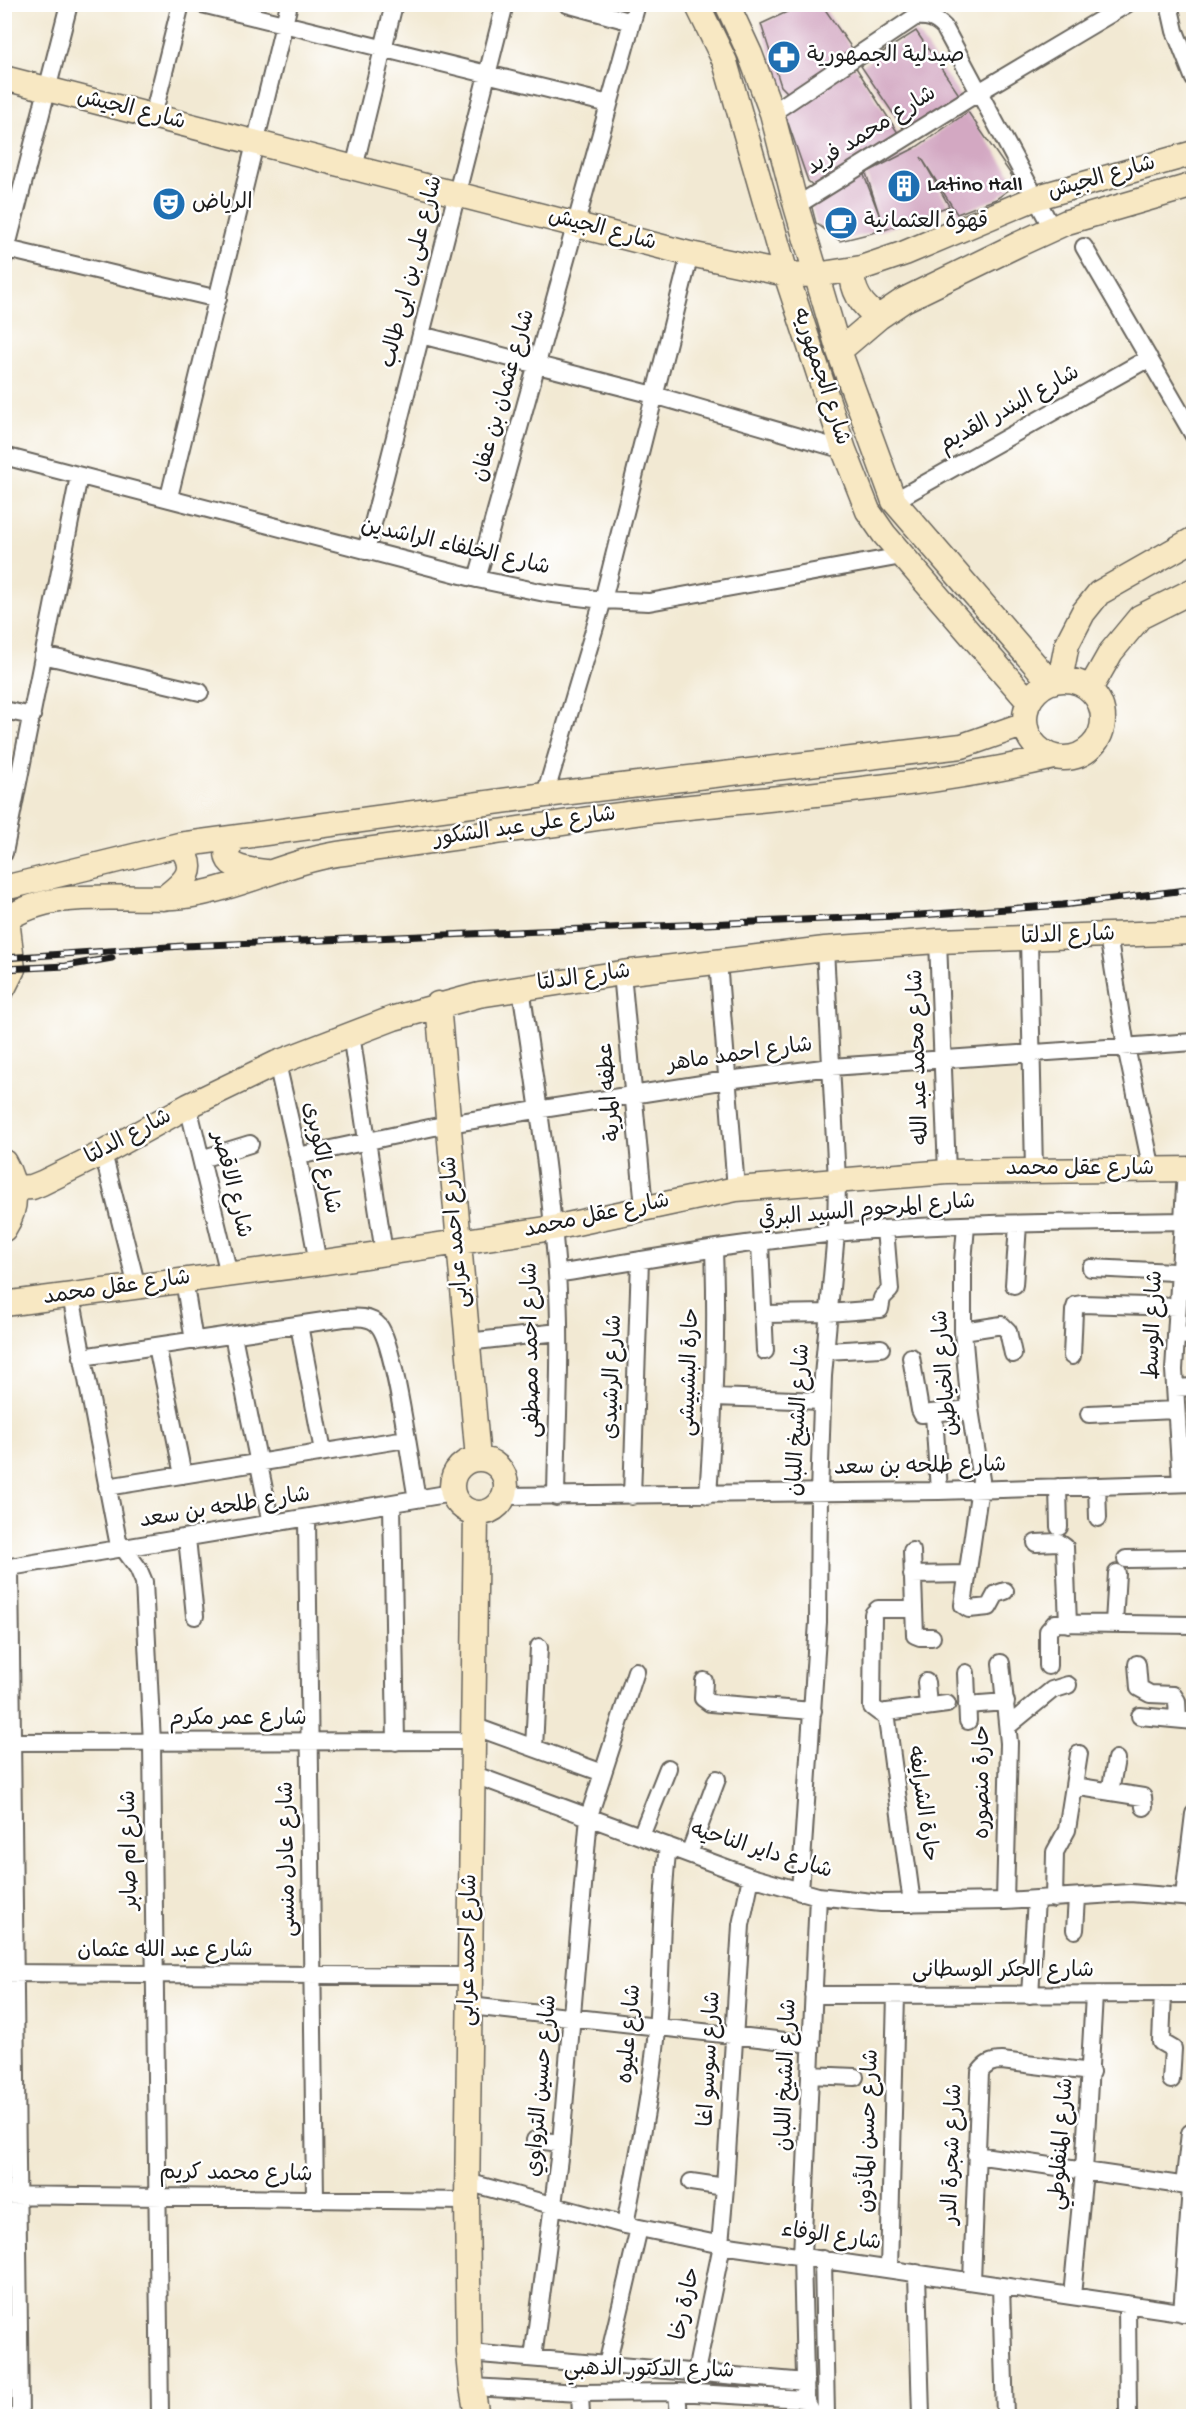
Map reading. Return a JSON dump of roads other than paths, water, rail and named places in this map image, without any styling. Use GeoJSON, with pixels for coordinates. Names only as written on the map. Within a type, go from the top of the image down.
{"type":"FeatureCollection","features":[{"type":"Feature","properties":{"kind":"street"},"geometry":{"type":"LineString","coordinates":[[69,4],[6,254],[218,299]]}},
{"type":"Feature","properties":{"kind":"street"},"geometry":{"type":"LineString","coordinates":[[153,116],[181,4]]}},
{"type":"Feature","properties":{"kind":"street"},"geometry":{"type":"LineString","coordinates":[[202,4],[609,104]]}},
{"type":"Feature","properties":{"kind":"street"},"geometry":{"type":"LineString","coordinates":[[169,497],[289,4]]}},
{"type":"Feature","properties":{"kind":"street"},"geometry":{"type":"LineString","coordinates":[[354,168],[394,4]]}},
{"type":"Feature","properties":{"kind":"street","name":"شارع على بن ابى طالب"},"geometry":{"type":"LineString","coordinates":[[366,551],[505,4]]}},
{"type":"Feature","properties":{"kind":"street"},"geometry":{"type":"LineString","coordinates":[[567,4],[632,22]]}},
{"type":"Feature","properties":{"kind":"street","name":"شارع عثمان بن عفان"},"geometry":{"type":"LineString","coordinates":[[477,579],[637,4]]}},
{"type":"Feature","properties":{"kind":"street","name":"شارع الجمهوريه"},"geometry":{"type":"LineString","coordinates":[[698,4],[725,62],[786,274],[844,450],[868,511],[1027,713]]}},
{"type":"Feature","properties":{"kind":"street","name":"شارع الجمهوريه"},"geometry":{"type":"LineString","coordinates":[[727,4],[750,54],[772,113],[796,206],[839,351],[894,501],[1055,681]]}},
{"type":"Feature","properties":{"kind":"street","name":"شارع محمد فريد"},"geometry":{"type":"LineString","coordinates":[[796,206],[979,92],[1127,4]]}},
{"type":"Feature","properties":{"kind":"street"},"geometry":{"type":"LineString","coordinates":[[1169,4],[1175,31],[1194,79]]}},
{"type":"Feature","properties":{"kind":"street"},"geometry":{"type":"LineString","coordinates":[[772,113],[915,17],[926,16],[936,20],[944,27],[1038,197],[1053,230]]}},
{"type":"Feature","properties":{"kind":"street","name":"شارع الجيش"},"geometry":{"type":"LineString","coordinates":[[4,78],[690,254],[786,274],[816,275],[852,270],[905,253],[1038,197],[1194,153]]}},
{"type":"Feature","properties":{"kind":"street","name":"شارع الجيش"},"geometry":{"type":"LineString","coordinates":[[839,351],[879,317],[904,300],[1019,244],[1067,222],[1194,185]]}},
{"type":"Feature","properties":{"kind":"street"},"geometry":{"type":"LineString","coordinates":[[1084,247],[1194,436]]}},
{"type":"Feature","properties":{"kind":"street"},"geometry":{"type":"LineString","coordinates":[[544,795],[603,600],[690,254]]}},
{"type":"Feature","properties":{"kind":"street"},"geometry":{"type":"LineString","coordinates":[[852,270],[854,289],[858,298],[879,317]]}},
{"type":"Feature","properties":{"kind":"street"},"geometry":{"type":"LineString","coordinates":[[421,335],[654,395],[844,450]]}},
{"type":"Feature","properties":{"kind":"street","name":"شارع البندر القديم"},"geometry":{"type":"LineString","coordinates":[[894,501],[1149,358]]}},
{"type":"Feature","properties":{"kind":"street","name":"شارع الخلفاء الراشدين"},"geometry":{"type":"LineString","coordinates":[[4,456],[169,497],[477,579],[545,593],[603,600],[649,602],[902,556]]}},
{"type":"Feature","properties":{"kind":"street"},"geometry":{"type":"LineString","coordinates":[[4,853],[79,476]]}},
{"type":"Feature","properties":{"kind":"street"},"geometry":{"type":"LineString","coordinates":[[1055,681],[1067,644],[1083,613],[1099,593],[1194,539]]}},
{"type":"Feature","properties":{"kind":"street"},"geometry":{"type":"LineString","coordinates":[[1090,688],[1111,652],[1140,617],[1194,590]]}},
{"type":"Feature","properties":{"kind":"street"},"geometry":{"type":"LineString","coordinates":[[44,655],[200,692]]}},
{"type":"Feature","properties":{"kind":"street"},"geometry":{"type":"LineString","coordinates":[[1071,680],[1090,688],[1102,708],[1104,719],[1097,740],[1080,755],[1065,758],[1054,757],[1035,744],[1027,713],[1041,687],[1055,681],[1071,680]]}},
{"type":"Feature","properties":{"kind":"street"},"geometry":{"type":"LineString","coordinates":[[4,710],[32,716]]}},
{"type":"Feature","properties":{"kind":"street","name":"شارع على عبد الشكور"},"geometry":{"type":"LineString","coordinates":[[4,888],[179,845],[544,795],[962,746],[1027,713]]}},
{"type":"Feature","properties":{"kind":"street","name":"شارع على عبد الشكور"},"geometry":{"type":"LineString","coordinates":[[6,920],[49,902],[79,899],[164,898],[197,894],[229,887],[286,865],[331,855],[655,810],[930,781],[1054,757]]}},
{"type":"Feature","properties":{"kind":"street"},"geometry":{"type":"LineString","coordinates":[[234,838],[229,846],[228,855],[232,864],[239,869],[270,873]]}},
{"type":"Feature","properties":{"kind":"street"},"geometry":{"type":"LineString","coordinates":[[164,898],[184,882],[189,873],[186,853],[179,845]]}},
{"type":"Feature","properties":{"kind":"street"},"geometry":{"type":"LineString","coordinates":[[4,987],[13,969],[6,920]]}},
{"type":"Feature","properties":{"kind":"street","name":"شارع الدلتا"},"geometry":{"type":"LineString","coordinates":[[15,1188],[32,1187],[104,1153],[188,1106],[277,1063],[438,1004],[521,988],[622,973],[825,950],[938,941],[1194,933]]}},
{"type":"Feature","properties":{"kind":"street"},"geometry":{"type":"LineString","coordinates":[[1107,935],[1126,1047],[1152,1170]]}},
{"type":"Feature","properties":{"kind":"street"},"geometry":{"type":"LineString","coordinates":[[1029,938],[1034,1170]]}},
{"type":"Feature","properties":{"kind":"street","name":"شارع محمد عبد الله"},"geometry":{"type":"LineString","coordinates":[[938,941],[947,1172]]}},
{"type":"Feature","properties":{"kind":"street","name":"شارع الشيخ اللبان"},"geometry":{"type":"LineString","coordinates":[[800,1892],[818,1611],[822,1401],[836,1233],[837,1180],[825,950]]}},
{"type":"Feature","properties":{"kind":"street"},"geometry":{"type":"LineString","coordinates":[[718,961],[736,1189]]}},
{"type":"Feature","properties":{"kind":"street","name":"عطفه المرية"},"geometry":{"type":"LineString","coordinates":[[622,973],[644,1207]]}},
{"type":"Feature","properties":{"kind":"street","name":"شارع احمد مصطفى"},"geometry":{"type":"LineString","coordinates":[[521,988],[539,1108],[557,1274],[559,1332],[556,1497]]}},
{"type":"Feature","properties":{"kind":"street","name":"شارع احمد عرابى"},"geometry":{"type":"LineString","coordinates":[[438,1004],[478,1459]]}},
{"type":"Feature","properties":{"kind":"street"},"geometry":{"type":"LineString","coordinates":[[351,1034],[384,1253]]}},
{"type":"Feature","properties":{"kind":"street","name":"شارع احمد ماهر"},"geometry":{"type":"LineString","coordinates":[[298,1156],[448,1124],[727,1080],[831,1067],[1194,1042]]}},
{"type":"Feature","properties":{"kind":"street","name":"شارع الكوبرى"},"geometry":{"type":"LineString","coordinates":[[277,1063],[298,1156],[318,1263]]}},
{"type":"Feature","properties":{"kind":"street","name":"شارع الاقصر"},"geometry":{"type":"LineString","coordinates":[[188,1106],[229,1275]]}},
{"type":"Feature","properties":{"kind":"street"},"geometry":{"type":"LineString","coordinates":[[201,1159],[250,1144]]}},
{"type":"Feature","properties":{"kind":"street"},"geometry":{"type":"LineString","coordinates":[[104,1153],[137,1287]]}},
{"type":"Feature","properties":{"kind":"street"},"geometry":{"type":"LineString","coordinates":[[4,1162],[15,1188],[15,1204],[10,1220],[4,1229]]}},
{"type":"Feature","properties":{"kind":"street","name":"شارع عقل محمد"},"geometry":{"type":"LineString","coordinates":[[4,1304],[318,1263],[553,1228],[736,1189],[947,1172],[1190,1169]]}},
{"type":"Feature","properties":{"kind":"street","name":"شارع الوسط"},"geometry":{"type":"LineString","coordinates":[[1190,1169],[1183,1221],[1187,1272],[1177,1307],[1175,1388],[1175,1410],[1190,1485]]}},
{"type":"Feature","properties":{"kind":"street","name":"شارع المرحوم السيد البرقي"},"geometry":{"type":"LineString","coordinates":[[557,1274],[836,1233],[1018,1224],[1183,1221]]}},
{"type":"Feature","properties":{"kind":"street"},"geometry":{"type":"LineString","coordinates":[[1014,1285],[1018,1224]]}},
{"type":"Feature","properties":{"kind":"street","name":"شارع الخياطين"},"geometry":{"type":"LineString","coordinates":[[966,1226],[963,1262],[963,1331],[970,1409],[981,1490],[963,1605],[965,1608],[989,1607],[996,1594],[1005,1590]]}},
{"type":"Feature","properties":{"kind":"street"},"geometry":{"type":"LineString","coordinates":[[764,1314],[878,1310],[882,1307],[882,1298],[890,1290],[885,1229]]}},
{"type":"Feature","properties":{"kind":"street"},"geometry":{"type":"LineString","coordinates":[[760,1243],[765,1350]]}},
{"type":"Feature","properties":{"kind":"street","name":"حارة البشبيشى"},"geometry":{"type":"LineString","coordinates":[[708,1495],[715,1396],[717,1323],[714,1250]]}},
{"type":"Feature","properties":{"kind":"street","name":"شارع الرشيدى"},"geometry":{"type":"LineString","coordinates":[[632,1496],[640,1260]]}},
{"type":"Feature","properties":{"kind":"street"},"geometry":{"type":"LineString","coordinates":[[1091,1268],[1187,1272]]}},
{"type":"Feature","properties":{"kind":"street"},"geometry":{"type":"LineString","coordinates":[[184,1280],[194,1341]]}},
{"type":"Feature","properties":{"kind":"street","name":"شارع ام صابر"},"geometry":{"type":"LineString","coordinates":[[71,1296],[118,1541],[138,1568],[144,1582],[152,1743],[160,2416]]}},
{"type":"Feature","properties":{"kind":"street"},"geometry":{"type":"LineString","coordinates":[[1072,1356],[1076,1305],[1177,1307]]}},
{"type":"Feature","properties":{"kind":"street"},"geometry":{"type":"LineString","coordinates":[[82,1357],[354,1317],[372,1320],[380,1326],[385,1336],[393,1367],[417,1499]]}},
{"type":"Feature","properties":{"kind":"street"},"geometry":{"type":"LineString","coordinates":[[299,1325],[323,1452]]}},
{"type":"Feature","properties":{"kind":"street"},"geometry":{"type":"LineString","coordinates":[[963,1331],[1002,1325],[1008,1331],[1013,1354]]}},
{"type":"Feature","properties":{"kind":"street"},"geometry":{"type":"LineString","coordinates":[[467,1342],[559,1332]]}},
{"type":"Feature","properties":{"kind":"street"},"geometry":{"type":"LineString","coordinates":[[1176,1334],[1194,1337]]}},
{"type":"Feature","properties":{"kind":"street"},"geometry":{"type":"LineString","coordinates":[[233,1335],[271,1524]]}},
{"type":"Feature","properties":{"kind":"street"},"geometry":{"type":"LineString","coordinates":[[157,1346],[183,1475]]}},
{"type":"Feature","properties":{"kind":"street"},"geometry":{"type":"LineString","coordinates":[[826,1351],[880,1348]]}},
{"type":"Feature","properties":{"kind":"street"},"geometry":{"type":"LineString","coordinates":[[911,1357],[920,1410],[926,1416],[970,1409]]}},
{"type":"Feature","properties":{"kind":"street"},"geometry":{"type":"LineString","coordinates":[[1175,1388],[1194,1387]]}},
{"type":"Feature","properties":{"kind":"street"},"geometry":{"type":"LineString","coordinates":[[715,1396],[822,1401]]}},
{"type":"Feature","properties":{"kind":"street"},"geometry":{"type":"LineString","coordinates":[[1089,1414],[1175,1410]]}},
{"type":"Feature","properties":{"kind":"street"},"geometry":{"type":"LineString","coordinates":[[934,1414],[939,1491]]}},
{"type":"Feature","properties":{"kind":"street"},"geometry":{"type":"LineString","coordinates":[[107,1487],[406,1439]]}},
{"type":"Feature","properties":{"kind":"street"},"geometry":{"type":"LineString","coordinates":[[478,1459],[497,1466],[504,1475],[506,1485],[504,1496],[493,1510],[476,1514],[460,1507],[452,1492],[453,1477],[457,1470],[463,1464],[478,1459]]}},
{"type":"Feature","properties":{"kind":"street","name":"شارع طلحه بن سعد"},"geometry":{"type":"LineString","coordinates":[[504,1496],[708,1495],[1190,1485]]}},
{"type":"Feature","properties":{"kind":"street"},"geometry":{"type":"LineString","coordinates":[[1097,1486],[1098,1518]]}},
{"type":"Feature","properties":{"kind":"street"},"geometry":{"type":"LineString","coordinates":[[1058,1487],[1059,1527]]}},
{"type":"Feature","properties":{"kind":"street","name":"شارع طلحه بن سعد"},"geometry":{"type":"LineString","coordinates":[[7,1568],[452,1492]]}},
{"type":"Feature","properties":{"kind":"street"},"geometry":{"type":"LineString","coordinates":[[392,1504],[396,1742]]}},
{"type":"Feature","properties":{"kind":"street","name":"شارع احمد عرابى"},"geometry":{"type":"LineString","coordinates":[[470,2416],[467,2192],[476,1514]]}},
{"type":"Feature","properties":{"kind":"street","name":"شارع عادل منسى"},"geometry":{"type":"LineString","coordinates":[[307,1518],[315,2199]]}},
{"type":"Feature","properties":{"kind":"street"},"geometry":{"type":"LineString","coordinates":[[187,1538],[195,1616]]}},
{"type":"Feature","properties":{"kind":"street"},"geometry":{"type":"LineString","coordinates":[[1036,1543],[1058,1542],[1065,1547],[1068,1624]]}},
{"type":"Feature","properties":{"kind":"street"},"geometry":{"type":"LineString","coordinates":[[912,1551],[915,1635],[932,1637]]}},
{"type":"Feature","properties":{"kind":"street"},"geometry":{"type":"LineString","coordinates":[[1114,1623],[1121,1566],[1194,1558]]}},
{"type":"Feature","properties":{"kind":"street"},"geometry":{"type":"LineString","coordinates":[[7,1568],[11,2195],[20,2416]]}},
{"type":"Feature","properties":{"kind":"street"},"geometry":{"type":"LineString","coordinates":[[912,1575],[967,1574]]}},
{"type":"Feature","properties":{"kind":"street"},"geometry":{"type":"LineString","coordinates":[[913,1609],[878,1609],[873,1614],[870,1702],[876,1711],[886,1712],[947,1704]]}},
{"type":"Feature","properties":{"kind":"street"},"geometry":{"type":"LineString","coordinates":[[1048,1666],[1049,1628],[1055,1623],[1194,1625]]}},
{"type":"Feature","properties":{"kind":"street"},"geometry":{"type":"LineString","coordinates":[[534,1748],[540,1647]]}},
{"type":"Feature","properties":{"kind":"street","name":"حارة منصوره"},"geometry":{"type":"LineString","coordinates":[[1001,1663],[1008,1726],[1009,1784],[1005,1901]]}},
{"type":"Feature","properties":{"kind":"street"},"geometry":{"type":"LineString","coordinates":[[1137,1664],[1139,1688],[1150,1694],[1173,1695],[1186,1720]]}},
{"type":"Feature","properties":{"kind":"street","name":"شارع حسين الترواوي"},"geometry":{"type":"LineString","coordinates":[[533,2358],[561,2143],[589,1816],[636,1671]]}},
{"type":"Feature","properties":{"kind":"street"},"geometry":{"type":"LineString","coordinates":[[966,1673],[968,1713],[1006,1702]]}},
{"type":"Feature","properties":{"kind":"street"},"geometry":{"type":"LineString","coordinates":[[704,1682],[703,1698],[710,1703],[813,1711]]}},
{"type":"Feature","properties":{"kind":"street"},"geometry":{"type":"LineString","coordinates":[[926,1682],[928,1706]]}},
{"type":"Feature","properties":{"kind":"street"},"geometry":{"type":"LineString","coordinates":[[1008,1726],[1052,1690],[1068,1685]]}},
{"type":"Feature","properties":{"kind":"street","name":"حارة الشرايفه"},"geometry":{"type":"LineString","coordinates":[[886,1712],[912,1903]]}},
{"type":"Feature","properties":{"kind":"street"},"geometry":{"type":"LineString","coordinates":[[1140,1716],[1186,1720]]}},
{"type":"Feature","properties":{"kind":"street"},"geometry":{"type":"LineString","coordinates":[[472,1733],[534,1748],[603,1773]]}},
{"type":"Feature","properties":{"kind":"street","name":"شارع عمر مكرم"},"geometry":{"type":"LineString","coordinates":[[8,1742],[396,1742],[472,1733]]}},
{"type":"Feature","properties":{"kind":"street"},"geometry":{"type":"LineString","coordinates":[[1054,1899],[1055,1852],[1067,1830],[1079,1754]]}},
{"type":"Feature","properties":{"kind":"street"},"geometry":{"type":"LineString","coordinates":[[1110,1792],[1116,1760]]}},
{"type":"Feature","properties":{"kind":"street"},"geometry":{"type":"LineString","coordinates":[[641,1836],[668,1768]]}},
{"type":"Feature","properties":{"kind":"street","name":"شارع داير الناحيه"},"geometry":{"type":"LineString","coordinates":[[472,1774],[751,1877],[818,1896],[912,1903],[1036,1900],[1130,1893],[1189,1897]]}},
{"type":"Feature","properties":{"kind":"street"},"geometry":{"type":"LineString","coordinates":[[689,1854],[717,1779]]}},
{"type":"Feature","properties":{"kind":"street"},"geometry":{"type":"LineString","coordinates":[[1074,1786],[1143,1797],[1144,1807]]}},
{"type":"Feature","properties":{"kind":"street"},"geometry":{"type":"LineString","coordinates":[[1189,1897],[1194,1814]]}},
{"type":"Feature","properties":{"kind":"street","name":"شارع عليوه"},"geometry":{"type":"LineString","coordinates":[[607,2365],[632,2226],[650,2090],[657,2026],[662,1895],[668,1846]]}},
{"type":"Feature","properties":{"kind":"street","name":"شارع سوسو اغا"},"geometry":{"type":"LineString","coordinates":[[721,2245],[741,1925],[751,1877]]}},
{"type":"Feature","properties":{"kind":"street","name":"شارع الشيخ اللبان"},"geometry":{"type":"LineString","coordinates":[[806,2416],[802,2256],[818,1896]]}},
{"type":"Feature","properties":{"kind":"street"},"geometry":{"type":"LineString","coordinates":[[1076,1930],[1077,1898]]}},
{"type":"Feature","properties":{"kind":"street"},"geometry":{"type":"LineString","coordinates":[[1030,1995],[1036,1900]]}},
{"type":"Feature","properties":{"kind":"street","name":"شارع عبد الله عثمان"},"geometry":{"type":"LineString","coordinates":[[10,1973],[470,1976]]}},
{"type":"Feature","properties":{"kind":"street"},"geometry":{"type":"LineString","coordinates":[[1162,1994],[1161,2042],[1173,2049],[1171,2080]]}},
{"type":"Feature","properties":{"kind":"street","name":"شارع الحكر الوسطانى"},"geometry":{"type":"LineString","coordinates":[[813,1995],[1194,1994]]}},
{"type":"Feature","properties":{"kind":"street","name":"شارع حسن المأذون"},"geometry":{"type":"LineString","coordinates":[[889,2269],[896,1995]]}},
{"type":"Feature","properties":{"kind":"street","name":"شارع المنفلوطي"},"geometry":{"type":"LineString","coordinates":[[1072,2296],[1084,2171],[1094,1995]]}},
{"type":"Feature","properties":{"kind":"street"},"geometry":{"type":"LineString","coordinates":[[470,2006],[812,2044]]}},
{"type":"Feature","properties":{"kind":"street","name":"شارع شجرة الدر"},"geometry":{"type":"LineString","coordinates":[[972,2281],[980,2072],[985,2065],[993,2061],[1002,2061],[1091,2072]]}},
{"type":"Feature","properties":{"kind":"street"},"geometry":{"type":"LineString","coordinates":[[810,2075],[855,2077]]}},
{"type":"Feature","properties":{"kind":"street"},"geometry":{"type":"LineString","coordinates":[[1188,2313],[1190,2133]]}},
{"type":"Feature","properties":{"kind":"street"},"geometry":{"type":"LineString","coordinates":[[535,2140],[561,2143]]}},
{"type":"Feature","properties":{"kind":"street"},"geometry":{"type":"LineString","coordinates":[[976,2155],[1190,2187]]}},
{"type":"Feature","properties":{"kind":"street"},"geometry":{"type":"LineString","coordinates":[[691,2182],[725,2187]]}},
{"type":"Feature","properties":{"kind":"street","name":"شارع محمد كريم"},"geometry":{"type":"LineString","coordinates":[[11,2195],[315,2199],[467,2192]]}},
{"type":"Feature","properties":{"kind":"street","name":"شارع الوفاء"},"geometry":{"type":"LineString","coordinates":[[467,2192],[554,2207],[721,2245],[1188,2313]]}},
{"type":"Feature","properties":{"kind":"street","name":"حارة رخا"},"geometry":{"type":"LineString","coordinates":[[696,2372],[721,2245]]}},
{"type":"Feature","properties":{"kind":"street"},"geometry":{"type":"LineString","coordinates":[[823,2259],[826,2416]]}},
{"type":"Feature","properties":{"kind":"street"},"geometry":{"type":"LineString","coordinates":[[917,2273],[921,2416]]}},
{"type":"Feature","properties":{"kind":"street"},"geometry":{"type":"LineString","coordinates":[[1001,2286],[1005,2416]]}},
{"type":"Feature","properties":{"kind":"street"},"geometry":{"type":"LineString","coordinates":[[1127,2304],[1128,2416]]}},
{"type":"Feature","properties":{"kind":"street"},"geometry":{"type":"LineString","coordinates":[[469,2353],[806,2382]]}},
{"type":"Feature","properties":{"kind":"street","name":"شارع احمد عرابى"},"geometry":{"type":"LineString","coordinates":[[471,2387],[477,2416]]}},
{"type":"Feature","properties":{"kind":"street","name":"شارع الدكتور الذهبي"},"geometry":{"type":"LineString","coordinates":[[471,2387],[580,2393],[677,2392],[805,2399]]}},
{"type":"Feature","properties":{"kind":"street"},"geometry":{"type":"LineString","coordinates":[[677,2392],[679,2416]]}},
{"type":"Feature","properties":{"kind":"street"},"geometry":{"type":"LineString","coordinates":[[580,2393],[581,2416]]}},
{"type":"Feature","properties":{"kind":"street"},"geometry":{"type":"LineString","coordinates":[[805,2399],[815,2416]]}},
{"type":"Feature","properties":{"kind":"railway"},"geometry":{"type":"LineString","coordinates":[[4,958],[183,946],[920,915],[1063,905],[1194,889]]}},
{"type":"Feature","properties":{"kind":"railway"},"geometry":{"type":"LineString","coordinates":[[4,969],[66,966],[112,958]]}},
{"type":"Feature","properties":{"kind":"place","name":"صيدلية الجمهورية"},"geometry":{"type":"Point","coordinates":[784,57]}},
{"type":"Feature","properties":{"kind":"place","name":"Latino Hall"},"geometry":{"type":"Point","coordinates":[904,186]}},
{"type":"Feature","properties":{"kind":"place","name":"الرياض"},"geometry":{"type":"Point","coordinates":[169,204]}},
{"type":"Feature","properties":{"kind":"place","name":"قهوة العثمانية"},"geometry":{"type":"Point","coordinates":[841,223]}}]}
